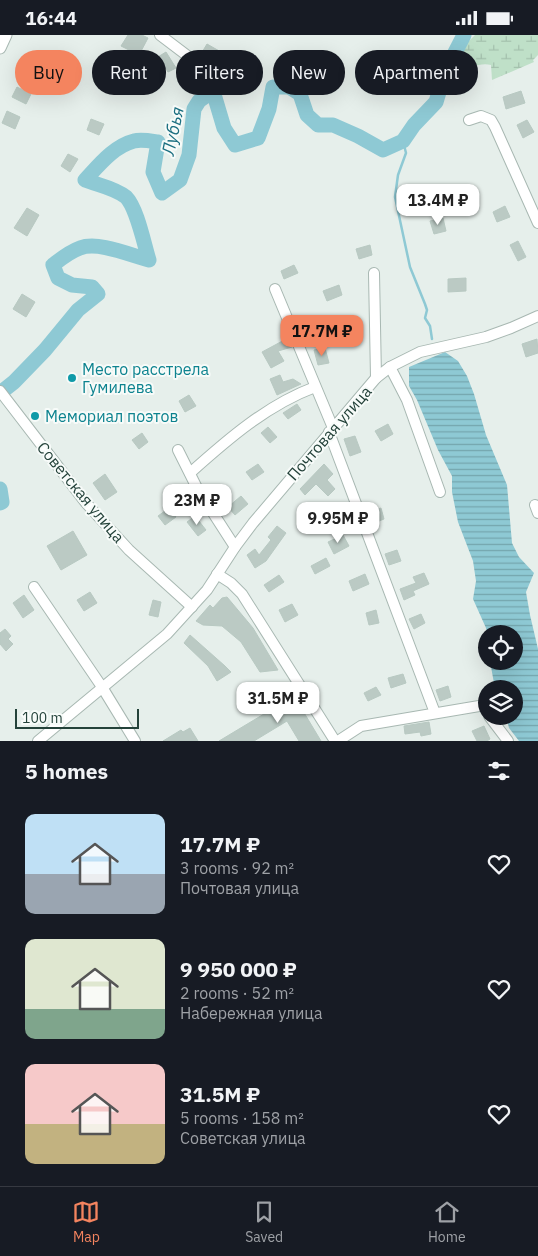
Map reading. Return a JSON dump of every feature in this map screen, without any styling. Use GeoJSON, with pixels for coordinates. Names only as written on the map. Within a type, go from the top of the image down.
{"type":"FeatureCollection","features":[{"type":"Feature","properties":{"kind":"street"},"geometry":{"type":"LineString","coordinates":[[0,48],[6,35]]}},
{"type":"Feature","properties":{"kind":"street"},"geometry":{"type":"LineString","coordinates":[[160,35],[180,50]]}},
{"type":"Feature","properties":{"kind":"street"},"geometry":{"type":"LineString","coordinates":[[469,120],[480,116],[491,120],[538,223]]}},
{"type":"Feature","properties":{"kind":"street"},"geometry":{"type":"LineString","coordinates":[[374,273],[376,378]]}},
{"type":"Feature","properties":{"kind":"street"},"geometry":{"type":"LineString","coordinates":[[275,289],[315,387],[436,713]]}},
{"type":"Feature","properties":{"kind":"street","name":"Почтовая улица"},"geometry":{"type":"LineString","coordinates":[[38,741],[159,641],[192,607],[235,547],[376,378],[390,367],[420,352],[486,337],[510,329],[538,316]]}},
{"type":"Feature","properties":{"kind":"street"},"geometry":{"type":"LineString","coordinates":[[390,367],[407,400],[440,493]]}},
{"type":"Feature","properties":{"kind":"street"},"geometry":{"type":"LineString","coordinates":[[190,473],[219,447],[272,408],[294,395],[315,387]]}},
{"type":"Feature","properties":{"kind":"street","name":"Советская улица"},"geometry":{"type":"LineString","coordinates":[[0,391],[86,503],[109,529],[129,550],[192,607]]}},
{"type":"Feature","properties":{"kind":"street"},"geometry":{"type":"LineString","coordinates":[[178,450],[197,488],[235,547]]}},
{"type":"Feature","properties":{"kind":"street"},"geometry":{"type":"LineString","coordinates":[[217,574],[231,583],[242,595],[336,741],[361,726],[478,706]]}},
{"type":"Feature","properties":{"kind":"street"},"geometry":{"type":"LineString","coordinates":[[34,587],[102,687],[135,741]]}},
{"type":"Feature","properties":{"kind":"street"},"geometry":{"type":"LineString","coordinates":[[496,725],[508,741]]}},
{"type":"Feature","properties":{"kind":"green space"},"geometry":{"type":"Polygon","coordinates":[[[475,35],[538,35],[538,55],[533,60],[534,62],[492,80],[491,65],[478,65],[478,50],[464,50],[468,42],[475,35]]]}},
{"type":"Feature","properties":{"kind":"water"},"geometry":{"type":"Polygon","coordinates":[[[445,352],[458,361],[467,376],[486,435],[507,485],[512,543],[519,557],[534,573],[526,592],[538,649],[538,741],[519,741],[508,725],[523,725],[523,680],[493,680],[492,670],[523,670],[523,625],[485,625],[473,599],[476,581],[473,561],[458,522],[452,492],[452,476],[409,386],[409,367],[445,352]]]}},
{"type":"Feature","properties":{"kind":"building"},"geometry":{"type":"Polygon","coordinates":[[[128,35],[142,35],[148,38],[142,50],[129,50],[121,46],[128,35]]]}},
{"type":"Feature","properties":{"kind":"building"},"geometry":{"type":"Polygon","coordinates":[[[207,44],[218,50],[203,50],[207,44]]]}},
{"type":"Feature","properties":{"kind":"building"},"geometry":{"type":"Polygon","coordinates":[[[166,52],[176,68],[168,72],[166,69],[166,52]]]}},
{"type":"Feature","properties":{"kind":"building"},"geometry":{"type":"Polygon","coordinates":[[[15,91],[15,95],[30,95],[26,104],[12,97],[15,91]]]}},
{"type":"Feature","properties":{"kind":"building"},"geometry":{"type":"Polygon","coordinates":[[[521,91],[525,103],[506,109],[503,97],[521,91]]]}},
{"type":"Feature","properties":{"kind":"building"},"geometry":{"type":"Polygon","coordinates":[[[7,111],[20,117],[15,129],[2,123],[7,111]]]}},
{"type":"Feature","properties":{"kind":"building"},"geometry":{"type":"Polygon","coordinates":[[[91,119],[104,124],[99,135],[87,130],[91,119]]]}},
{"type":"Feature","properties":{"kind":"building"},"geometry":{"type":"Polygon","coordinates":[[[527,120],[534,132],[523,138],[517,125],[527,120]]]}},
{"type":"Feature","properties":{"kind":"building"},"geometry":{"type":"Polygon","coordinates":[[[68,154],[78,159],[70,172],[61,166],[68,154]]]}},
{"type":"Feature","properties":{"kind":"building"},"geometry":{"type":"Polygon","coordinates":[[[505,206],[510,217],[497,222],[493,212],[505,206]]]}},
{"type":"Feature","properties":{"kind":"building"},"geometry":{"type":"Polygon","coordinates":[[[27,208],[39,215],[27,236],[14,228],[27,208]]]}},
{"type":"Feature","properties":{"kind":"building"},"geometry":{"type":"Polygon","coordinates":[[[443,218],[446,231],[434,234],[430,221],[443,218]]]}},
{"type":"Feature","properties":{"kind":"building"},"geometry":{"type":"Polygon","coordinates":[[[518,241],[526,257],[518,261],[510,245],[518,241]]]}},
{"type":"Feature","properties":{"kind":"building"},"geometry":{"type":"Polygon","coordinates":[[[370,245],[372,255],[359,259],[356,249],[370,245]]]}},
{"type":"Feature","properties":{"kind":"building"},"geometry":{"type":"Polygon","coordinates":[[[294,265],[298,273],[284,279],[281,271],[294,265]]]}},
{"type":"Feature","properties":{"kind":"building"},"geometry":{"type":"Polygon","coordinates":[[[466,278],[466,291],[448,292],[448,279],[466,278]]]}},
{"type":"Feature","properties":{"kind":"building"},"geometry":{"type":"Polygon","coordinates":[[[339,285],[342,295],[327,301],[323,291],[339,285]]]}},
{"type":"Feature","properties":{"kind":"building"},"geometry":{"type":"Polygon","coordinates":[[[22,294],[35,302],[26,317],[13,309],[22,294]]]}},
{"type":"Feature","properties":{"kind":"building"},"geometry":{"type":"Polygon","coordinates":[[[288,338],[292,347],[278,351],[284,361],[271,368],[262,352],[288,338]]]}},
{"type":"Feature","properties":{"kind":"building"},"geometry":{"type":"Polygon","coordinates":[[[537,339],[538,353],[526,357],[522,344],[537,339]]]}},
{"type":"Feature","properties":{"kind":"building"},"geometry":{"type":"Polygon","coordinates":[[[325,348],[329,363],[318,365],[314,350],[325,348]]]}},
{"type":"Feature","properties":{"kind":"building"},"geometry":{"type":"Polygon","coordinates":[[[280,375],[283,382],[293,379],[301,384],[277,395],[270,379],[280,375]]]}},
{"type":"Feature","properties":{"kind":"building"},"geometry":{"type":"Polygon","coordinates":[[[189,395],[196,406],[185,412],[179,401],[189,395]]]}},
{"type":"Feature","properties":{"kind":"building"},"geometry":{"type":"Polygon","coordinates":[[[297,404],[301,410],[288,419],[283,413],[297,404]]]}},
{"type":"Feature","properties":{"kind":"building"},"geometry":{"type":"Polygon","coordinates":[[[388,424],[393,434],[381,441],[375,431],[388,424]]]}},
{"type":"Feature","properties":{"kind":"building"},"geometry":{"type":"Polygon","coordinates":[[[268,427],[277,437],[270,443],[261,433],[268,427]]]}},
{"type":"Feature","properties":{"kind":"building"},"geometry":{"type":"Polygon","coordinates":[[[142,433],[148,442],[139,449],[132,440],[142,433]]]}},
{"type":"Feature","properties":{"kind":"building"},"geometry":{"type":"Polygon","coordinates":[[[355,436],[361,452],[350,456],[344,439],[355,436]]]}},
{"type":"Feature","properties":{"kind":"building"},"geometry":{"type":"Polygon","coordinates":[[[258,464],[264,472],[252,480],[246,472],[258,464]]]}},
{"type":"Feature","properties":{"kind":"building"},"geometry":{"type":"Polygon","coordinates":[[[324,464],[333,474],[327,480],[335,489],[328,496],[316,484],[305,495],[300,489],[324,464]]]}},
{"type":"Feature","properties":{"kind":"building"},"geometry":{"type":"Polygon","coordinates":[[[105,474],[117,492],[105,500],[93,483],[105,474]]]}},
{"type":"Feature","properties":{"kind":"building"},"geometry":{"type":"Polygon","coordinates":[[[241,496],[248,504],[235,515],[228,507],[241,496]]]}},
{"type":"Feature","properties":{"kind":"building"},"geometry":{"type":"Polygon","coordinates":[[[169,508],[176,517],[165,525],[158,516],[169,508]]]}},
{"type":"Feature","properties":{"kind":"building"},"geometry":{"type":"Polygon","coordinates":[[[335,508],[341,519],[331,525],[324,514],[335,508]]]}},
{"type":"Feature","properties":{"kind":"building"},"geometry":{"type":"Polygon","coordinates":[[[381,508],[384,519],[374,523],[370,511],[381,508]]]}},
{"type":"Feature","properties":{"kind":"building"},"geometry":{"type":"Polygon","coordinates":[[[195,516],[206,530],[198,536],[187,522],[195,516]]]}},
{"type":"Feature","properties":{"kind":"building"},"geometry":{"type":"Polygon","coordinates":[[[277,526],[286,533],[266,561],[255,568],[247,555],[255,549],[259,555],[271,540],[268,537],[277,526]]]}},
{"type":"Feature","properties":{"kind":"building"},"geometry":{"type":"Polygon","coordinates":[[[73,531],[87,555],[61,570],[47,546],[73,531]]]}},
{"type":"Feature","properties":{"kind":"building"},"geometry":{"type":"Polygon","coordinates":[[[343,535],[349,546],[334,554],[328,542],[343,535]]]}},
{"type":"Feature","properties":{"kind":"building"},"geometry":{"type":"Polygon","coordinates":[[[397,550],[401,561],[389,565],[385,554],[397,550]]]}},
{"type":"Feature","properties":{"kind":"building"},"geometry":{"type":"Polygon","coordinates":[[[326,558],[330,566],[315,574],[311,566],[326,558]]]}},
{"type":"Feature","properties":{"kind":"building"},"geometry":{"type":"Polygon","coordinates":[[[424,573],[429,584],[413,591],[415,595],[404,600],[400,589],[416,583],[413,577],[424,573]]]}},
{"type":"Feature","properties":{"kind":"building"},"geometry":{"type":"Polygon","coordinates":[[[365,574],[369,584],[353,591],[349,581],[365,574]]]}},
{"type":"Feature","properties":{"kind":"building"},"geometry":{"type":"Polygon","coordinates":[[[279,575],[284,582],[269,592],[264,585],[279,575]]]}},
{"type":"Feature","properties":{"kind":"building"},"geometry":{"type":"Polygon","coordinates":[[[90,592],[97,603],[84,611],[77,600],[90,592]]]}},
{"type":"Feature","properties":{"kind":"building"},"geometry":{"type":"Polygon","coordinates":[[[24,595],[34,610],[23,618],[13,603],[24,595]]]}},
{"type":"Feature","properties":{"kind":"building"},"geometry":{"type":"Polygon","coordinates":[[[227,597],[253,628],[278,670],[260,672],[241,642],[222,626],[203,625],[196,621],[210,605],[213,608],[222,598],[227,597]]]}},
{"type":"Feature","properties":{"kind":"building"},"geometry":{"type":"Polygon","coordinates":[[[153,600],[161,602],[158,617],[149,615],[153,600]]]}},
{"type":"Feature","properties":{"kind":"building"},"geometry":{"type":"Polygon","coordinates":[[[292,604],[298,615],[285,622],[279,610],[292,604]]]}},
{"type":"Feature","properties":{"kind":"building"},"geometry":{"type":"Polygon","coordinates":[[[376,610],[379,623],[369,625],[366,613],[376,610]]]}},
{"type":"Feature","properties":{"kind":"building"},"geometry":{"type":"Polygon","coordinates":[[[421,614],[425,623],[414,629],[409,619],[421,614]]]}},
{"type":"Feature","properties":{"kind":"building"},"geometry":{"type":"Polygon","coordinates":[[[5,629],[11,636],[8,639],[13,644],[6,651],[0,644],[0,633],[5,629]]]}},
{"type":"Feature","properties":{"kind":"building"},"geometry":{"type":"Polygon","coordinates":[[[190,635],[231,672],[217,681],[208,666],[184,643],[190,635]]]}},
{"type":"Feature","properties":{"kind":"building"},"geometry":{"type":"Polygon","coordinates":[[[403,674],[406,683],[391,688],[388,678],[403,674]]]}},
{"type":"Feature","properties":{"kind":"building"},"geometry":{"type":"Polygon","coordinates":[[[448,686],[451,697],[440,701],[436,690],[448,686]]]}},
{"type":"Feature","properties":{"kind":"building"},"geometry":{"type":"Polygon","coordinates":[[[376,687],[381,695],[368,701],[364,693],[376,687]]]}},
{"type":"Feature","properties":{"kind":"building"},"geometry":{"type":"Polygon","coordinates":[[[294,696],[321,741],[299,741],[287,721],[254,741],[219,741],[294,696]]]}},
{"type":"Feature","properties":{"kind":"building"},"geometry":{"type":"Polygon","coordinates":[[[429,722],[431,734],[421,736],[420,732],[405,734],[404,726],[429,722]]]}},
{"type":"Feature","properties":{"kind":"building"},"geometry":{"type":"Polygon","coordinates":[[[484,726],[490,739],[487,741],[477,741],[472,731],[484,726]]]}},
{"type":"Feature","properties":{"kind":"building"},"geometry":{"type":"Polygon","coordinates":[[[190,728],[198,741],[163,741],[181,730],[183,732],[190,728]]]}},
{"type":"Feature","properties":{"kind":"waterway","name":"Лубья"},"geometry":{"type":"LineString","coordinates":[[0,393],[14,382],[45,350],[78,310],[98,294],[92,287],[72,285],[58,278],[53,265],[72,251],[87,246],[105,247],[149,260],[137,218],[130,202],[122,194],[112,189],[85,180],[113,152],[134,141],[158,142],[153,172],[162,193],[180,180],[189,155],[194,109],[199,101],[213,91],[224,128],[235,145],[258,138],[269,109],[273,87],[289,87],[300,94],[307,115],[318,125],[333,125],[383,150],[403,141],[414,125],[436,102],[445,72],[464,35]]}},
{"type":"Feature","properties":{"kind":"waterway"},"geometry":{"type":"LineString","coordinates":[[403,141],[406,153],[398,175],[395,197],[410,267],[427,310],[425,318],[430,326],[432,339]]}},
{"type":"Feature","properties":{"kind":"waterway","name":"Лубья"},"geometry":{"type":"LineString","coordinates":[[0,489],[2,502],[0,503]]}},
{"type":"Feature","properties":{"kind":"place","name":"Место расстрела Гумилева"},"geometry":{"type":"Point","coordinates":[72,378]}},
{"type":"Feature","properties":{"kind":"place","name":"Мемориал поэтов"},"geometry":{"type":"Point","coordinates":[35,416]}}]}
